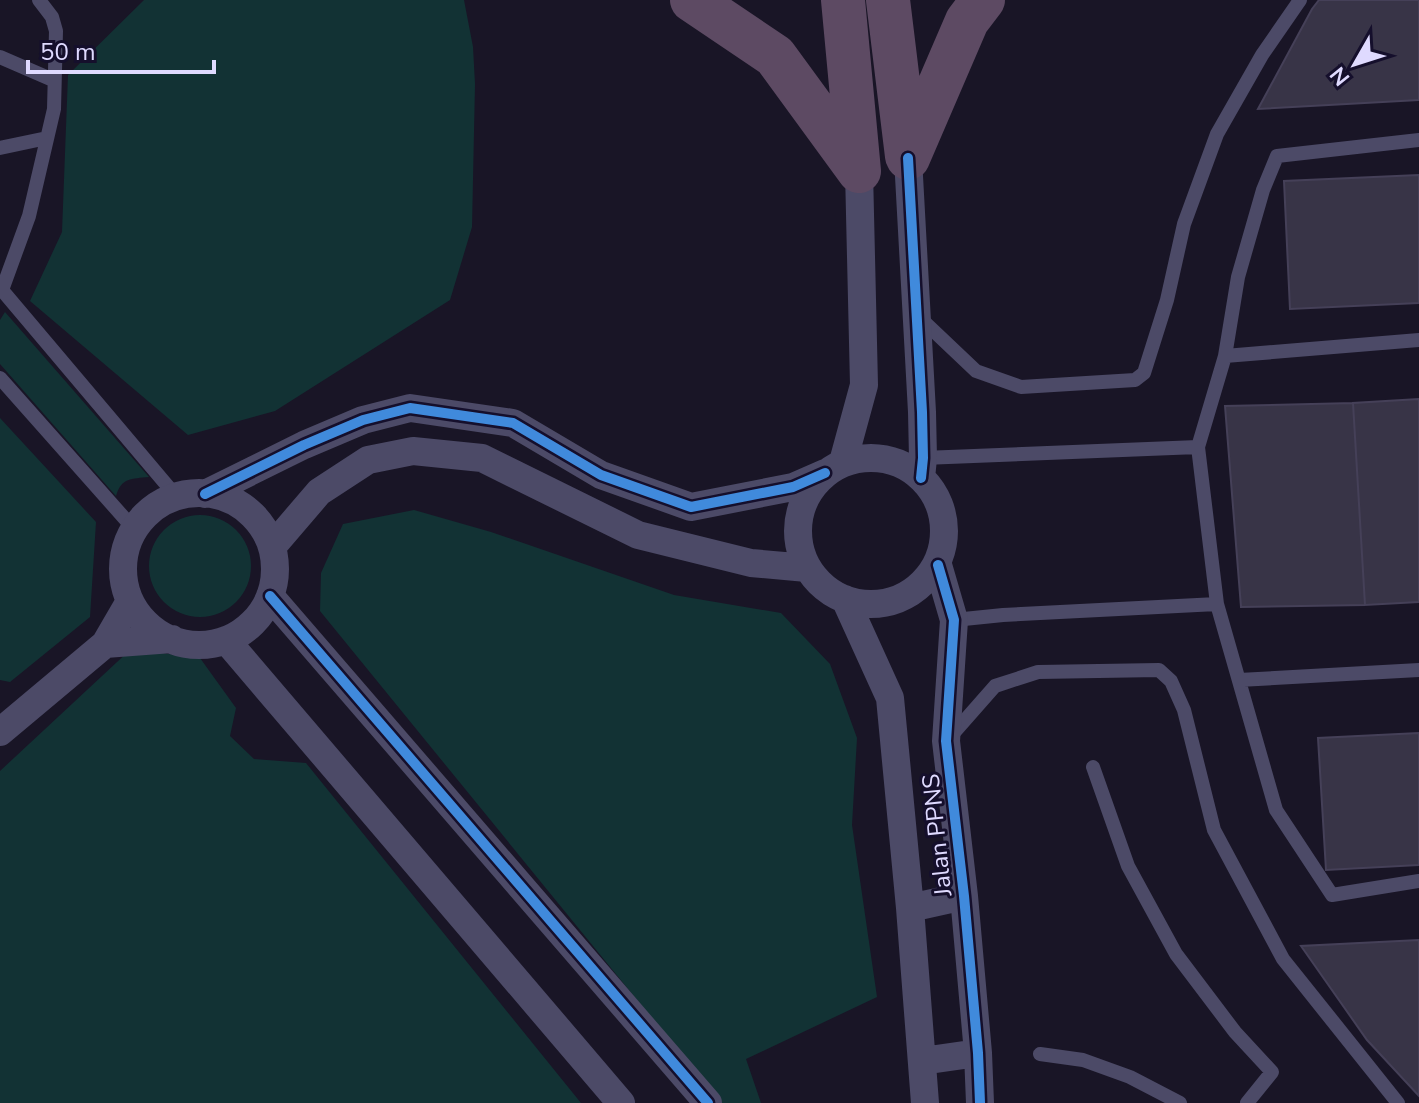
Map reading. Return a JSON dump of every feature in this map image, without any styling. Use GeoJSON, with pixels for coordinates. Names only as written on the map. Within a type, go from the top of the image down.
{"type":"FeatureCollection","features":[{"type":"Feature","properties":{"kind":"highway"},"geometry":{"type":"LineString","coordinates":[[692,0],[775,56],[858,154]]}},
{"type":"Feature","properties":{"kind":"highway"},"geometry":{"type":"LineString","coordinates":[[843,0],[858,154]]}},
{"type":"Feature","properties":{"kind":"highway"},"geometry":{"type":"LineString","coordinates":[[888,0],[905,143]]}},
{"type":"Feature","properties":{"kind":"highway"},"geometry":{"type":"LineString","coordinates":[[858,154],[905,143],[967,21],[983,0]]}},
{"type":"Feature","properties":{"kind":"street"},"geometry":{"type":"LineString","coordinates":[[858,154],[864,385],[834,468],[811,488],[801,507],[797,528],[799,548],[807,568],[824,587],[845,599],[866,604],[888,602],[908,594],[925,580],[943,554],[940,508],[922,468],[918,316],[905,143]]}},
{"type":"Feature","properties":{"kind":"street"},"geometry":{"type":"LineString","coordinates":[[205,494],[363,420],[410,408],[513,423],[601,475],[691,507],[793,487],[862,458],[883,458],[922,468]]}},
{"type":"Feature","properties":{"kind":"street"},"geometry":{"type":"LineString","coordinates":[[272,547],[319,492],[368,460],[413,451],[482,458],[638,535],[751,563],[807,568]]}},
{"type":"Feature","properties":{"kind":"street"},"geometry":{"type":"LineString","coordinates":[[105,644],[172,639],[197,645],[226,640],[245,630],[260,615],[270,596],[275,571],[272,547],[260,524],[244,508],[223,496],[199,492],[159,503],[145,514],[134,529],[125,552],[123,577],[130,601],[144,622],[172,639]]}},
{"type":"Feature","properties":{"kind":"street","name":"Jalan PPNS"},"geometry":{"type":"LineString","coordinates":[[938,565],[954,620],[946,741],[964,896],[980,1103]]}},
{"type":"Feature","properties":{"kind":"street"},"geometry":{"type":"LineString","coordinates":[[270,596],[708,1103]]}},
{"type":"Feature","properties":{"kind":"street","name":"Jalan PPNS"},"geometry":{"type":"LineString","coordinates":[[845,599],[890,698],[925,1103]]}},
{"type":"Feature","properties":{"kind":"street"},"geometry":{"type":"LineString","coordinates":[[1,728],[105,644],[130,601]]}},
{"type":"Feature","properties":{"kind":"street"},"geometry":{"type":"LineString","coordinates":[[226,640],[621,1103]]}},
{"type":"Feature","properties":{"kind":"street"},"geometry":{"type":"LineString","coordinates":[[910,908],[964,896]]}},
{"type":"Feature","properties":{"kind":"street"},"geometry":{"type":"LineString","coordinates":[[922,1061],[978,1053]]}},
{"type":"Feature","properties":{"kind":"lane"},"geometry":{"type":"LineString","coordinates":[[39,0],[52,17],[56,31],[54,109],[29,216],[1,291],[176,496]]}},
{"type":"Feature","properties":{"kind":"lane"},"geometry":{"type":"LineString","coordinates":[[918,316],[976,371],[1021,387],[1135,380],[1144,373],[1167,300],[1184,224],[1217,134],[1262,55],[1300,0]]}},
{"type":"Feature","properties":{"kind":"lane"},"geometry":{"type":"LineString","coordinates":[[0,57],[53,80]]}},
{"type":"Feature","properties":{"kind":"lane"},"geometry":{"type":"LineString","coordinates":[[0,148],[47,138]]}},
{"type":"Feature","properties":{"kind":"lane"},"geometry":{"type":"LineString","coordinates":[[1419,140],[1277,156],[1263,190],[1238,277],[1225,356],[1198,447],[1217,604],[1276,810],[1332,895],[1419,881]]}},
{"type":"Feature","properties":{"kind":"lane"},"geometry":{"type":"LineString","coordinates":[[1225,356],[1419,340]]}},
{"type":"Feature","properties":{"kind":"lane"},"geometry":{"type":"LineString","coordinates":[[0,378],[134,529]]}},
{"type":"Feature","properties":{"kind":"lane"},"geometry":{"type":"LineString","coordinates":[[922,468],[1198,447]]}},
{"type":"Feature","properties":{"kind":"lane"},"geometry":{"type":"LineString","coordinates":[[954,620],[1217,604]]}},
{"type":"Feature","properties":{"kind":"lane"},"geometry":{"type":"LineString","coordinates":[[946,741],[995,686],[1038,672],[1159,670],[1171,681],[1184,710],[1214,830],[1283,959],[1398,1103]]}},
{"type":"Feature","properties":{"kind":"lane"},"geometry":{"type":"LineString","coordinates":[[1239,680],[1419,670]]}},
{"type":"Feature","properties":{"kind":"lane"},"geometry":{"type":"LineString","coordinates":[[1093,767],[1128,866],[1176,954],[1235,1032],[1272,1072],[1247,1103]]}},
{"type":"Feature","properties":{"kind":"lane"},"geometry":{"type":"LineString","coordinates":[[1040,1054],[1083,1060],[1130,1077],[1180,1103]]}},
{"type":"Feature","properties":{"kind":"green space"},"geometry":{"type":"Polygon","coordinates":[[[144,0],[464,0],[473,47],[472,227],[450,300],[275,411],[188,435],[30,301],[62,232],[68,75],[144,0]]]}},
{"type":"Feature","properties":{"kind":"green space"},"geometry":{"type":"Polygon","coordinates":[[[5,312],[149,477],[124,482],[116,496],[0,364],[0,320],[5,312]]]}},
{"type":"Feature","properties":{"kind":"green space"},"geometry":{"type":"Polygon","coordinates":[[[0,418],[96,522],[90,617],[10,682],[0,680],[0,418]]]}},
{"type":"Feature","properties":{"kind":"green space"},"geometry":{"type":"Polygon","coordinates":[[[414,510],[491,532],[674,595],[781,613],[830,664],[857,738],[852,825],[877,997],[746,1059],[761,1103],[721,1103],[320,611],[321,573],[343,524],[414,510]]]}},
{"type":"Feature","properties":{"kind":"green space"},"geometry":{"type":"Polygon","coordinates":[[[200,515],[220,518],[243,537],[248,546],[251,566],[248,586],[229,609],[220,614],[200,617],[180,614],[157,595],[152,586],[149,566],[152,546],[171,523],[180,518],[200,515]]]}},
{"type":"Feature","properties":{"kind":"green space"},"geometry":{"type":"Polygon","coordinates":[[[131,649],[200,658],[236,708],[230,736],[254,759],[306,763],[581,1103],[0,1103],[0,771],[131,649]]]}},
{"type":"Feature","properties":{"kind":"building"},"geometry":{"type":"Polygon","coordinates":[[[1319,0],[1419,0],[1419,100],[1258,109],[1319,0]]]}},
{"type":"Feature","properties":{"kind":"building"},"geometry":{"type":"Polygon","coordinates":[[[1419,175],[1419,303],[1290,309],[1284,181],[1419,175]]]}},
{"type":"Feature","properties":{"kind":"building"},"geometry":{"type":"Polygon","coordinates":[[[1419,399],[1419,602],[1365,605],[1353,403],[1419,399]]]}},
{"type":"Feature","properties":{"kind":"building"},"geometry":{"type":"Polygon","coordinates":[[[1353,403],[1365,605],[1241,607],[1225,406],[1353,403]]]}},
{"type":"Feature","properties":{"kind":"building"},"geometry":{"type":"Polygon","coordinates":[[[1419,733],[1419,865],[1326,870],[1318,738],[1419,733]]]}},
{"type":"Feature","properties":{"kind":"building"},"geometry":{"type":"Polygon","coordinates":[[[1419,940],[1419,1096],[1367,1040],[1301,946],[1419,940]]]}},
{"type":"Feature","properties":{"kind":"cycle path"},"geometry":{"type":"LineString","coordinates":[[908,158],[922,412],[921,478]]}},
{"type":"Feature","properties":{"kind":"cycle path"},"geometry":{"type":"LineString","coordinates":[[205,494],[363,420],[410,408],[513,423],[601,475],[691,507],[793,487],[825,473]]}},
{"type":"Feature","properties":{"kind":"cycle path"},"geometry":{"type":"LineString","coordinates":[[938,565],[954,620],[946,741],[964,896],[980,1103]]}},
{"type":"Feature","properties":{"kind":"cycle path"},"geometry":{"type":"LineString","coordinates":[[270,596],[708,1103]]}}]}
